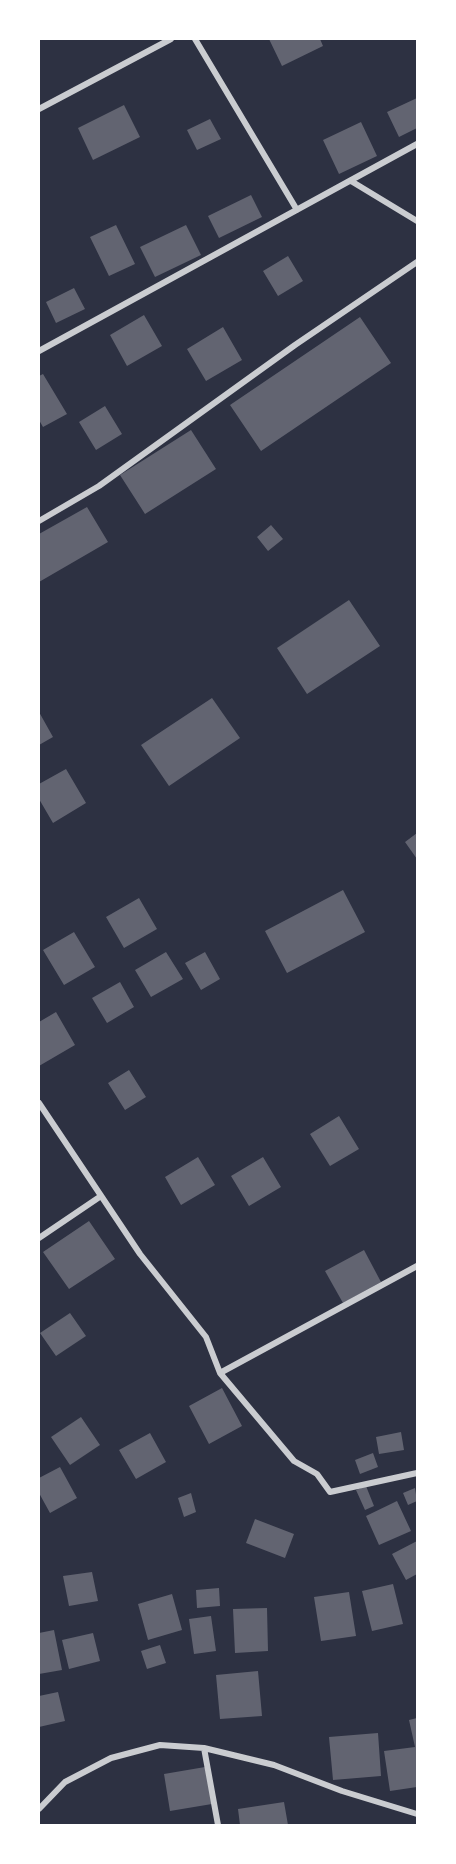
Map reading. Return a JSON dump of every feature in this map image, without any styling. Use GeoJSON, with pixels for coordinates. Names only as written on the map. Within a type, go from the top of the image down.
{"type":"FeatureCollection","features":[{"type":"Feature","properties":{"kind":"street"},"geometry":{"type":"LineString","coordinates":[[39,109],[171,39]]}},
{"type":"Feature","properties":{"kind":"street"},"geometry":{"type":"LineString","coordinates":[[195,39],[297,210]]}},
{"type":"Feature","properties":{"kind":"street"},"geometry":{"type":"LineString","coordinates":[[39,351],[417,144]]}},
{"type":"Feature","properties":{"kind":"street"},"geometry":{"type":"LineString","coordinates":[[351,181],[417,221]]}},
{"type":"Feature","properties":{"kind":"street"},"geometry":{"type":"LineString","coordinates":[[39,521],[99,486],[295,345],[417,262]]}},
{"type":"Feature","properties":{"kind":"street"},"geometry":{"type":"LineString","coordinates":[[39,1103],[140,1254],[206,1337],[220,1373],[294,1461],[317,1474],[330,1492],[417,1473]]}},
{"type":"Feature","properties":{"kind":"street"},"geometry":{"type":"LineString","coordinates":[[39,1238],[101,1196]]}},
{"type":"Feature","properties":{"kind":"street"},"geometry":{"type":"LineString","coordinates":[[220,1373],[417,1266]]}},
{"type":"Feature","properties":{"kind":"street"},"geometry":{"type":"LineString","coordinates":[[39,1809],[65,1782],[111,1758],[160,1746],[204,1748],[274,1765],[342,1791],[417,1814]]}},
{"type":"Feature","properties":{"kind":"street"},"geometry":{"type":"LineString","coordinates":[[204,1748],[218,1825]]}},
{"type":"Feature","properties":{"kind":"building"},"geometry":{"type":"Polygon","coordinates":[[[269,39],[320,39],[323,46],[282,66],[269,39]]]}},
{"type":"Feature","properties":{"kind":"building"},"geometry":{"type":"Polygon","coordinates":[[[417,98],[417,128],[399,137],[387,112],[417,98]]]}},
{"type":"Feature","properties":{"kind":"building"},"geometry":{"type":"Polygon","coordinates":[[[124,105],[140,137],[93,160],[78,128],[124,105]]]}},
{"type":"Feature","properties":{"kind":"building"},"geometry":{"type":"Polygon","coordinates":[[[210,119],[221,139],[197,150],[187,130],[210,119]]]}},
{"type":"Feature","properties":{"kind":"building"},"geometry":{"type":"Polygon","coordinates":[[[361,122],[377,156],[339,174],[323,140],[361,122]]]}},
{"type":"Feature","properties":{"kind":"building"},"geometry":{"type":"Polygon","coordinates":[[[251,195],[262,217],[219,238],[208,216],[251,195]]]}},
{"type":"Feature","properties":{"kind":"building"},"geometry":{"type":"Polygon","coordinates":[[[116,225],[135,264],[109,276],[90,237],[116,225]]]}},
{"type":"Feature","properties":{"kind":"building"},"geometry":{"type":"Polygon","coordinates":[[[186,225],[201,255],[155,277],[140,247],[186,225]]]}},
{"type":"Feature","properties":{"kind":"building"},"geometry":{"type":"Polygon","coordinates":[[[288,256],[303,281],[278,296],[263,271],[288,256]]]}},
{"type":"Feature","properties":{"kind":"building"},"geometry":{"type":"Polygon","coordinates":[[[74,288],[85,309],[56,323],[46,302],[74,288]]]}},
{"type":"Feature","properties":{"kind":"building"},"geometry":{"type":"Polygon","coordinates":[[[144,315],[162,346],[127,366],[110,335],[144,315]]]}},
{"type":"Feature","properties":{"kind":"building"},"geometry":{"type":"Polygon","coordinates":[[[360,317],[391,363],[261,451],[230,405],[360,317]]]}},
{"type":"Feature","properties":{"kind":"building"},"geometry":{"type":"Polygon","coordinates":[[[223,327],[242,360],[206,381],[187,349],[223,327]]]}},
{"type":"Feature","properties":{"kind":"building"},"geometry":{"type":"Polygon","coordinates":[[[43,374],[67,414],[43,427],[39,420],[39,376],[43,374]]]}},
{"type":"Feature","properties":{"kind":"building"},"geometry":{"type":"Polygon","coordinates":[[[105,406],[122,434],[96,450],[79,422],[105,406]]]}},
{"type":"Feature","properties":{"kind":"building"},"geometry":{"type":"Polygon","coordinates":[[[191,430],[216,469],[145,514],[120,475],[191,430]]]}},
{"type":"Feature","properties":{"kind":"building"},"geometry":{"type":"Polygon","coordinates":[[[87,507],[108,542],[39,582],[39,534],[87,507]]]}},
{"type":"Feature","properties":{"kind":"building"},"geometry":{"type":"Polygon","coordinates":[[[271,525],[283,539],[268,551],[257,537],[271,525]]]}},
{"type":"Feature","properties":{"kind":"building"},"geometry":{"type":"Polygon","coordinates":[[[349,600],[380,646],[307,694],[277,648],[349,600]]]}},
{"type":"Feature","properties":{"kind":"building"},"geometry":{"type":"Polygon","coordinates":[[[212,698],[240,738],[169,786],[141,745],[212,698]]]}},
{"type":"Feature","properties":{"kind":"building"},"geometry":{"type":"Polygon","coordinates":[[[39,712],[53,737],[39,745],[39,712]]]}},
{"type":"Feature","properties":{"kind":"building"},"geometry":{"type":"Polygon","coordinates":[[[66,769],[86,803],[53,823],[39,799],[39,784],[66,769]]]}},
{"type":"Feature","properties":{"kind":"building"},"geometry":{"type":"Polygon","coordinates":[[[417,833],[417,859],[405,842],[417,833]]]}},
{"type":"Feature","properties":{"kind":"building"},"geometry":{"type":"Polygon","coordinates":[[[343,890],[365,932],[287,973],[265,931],[343,890]]]}},
{"type":"Feature","properties":{"kind":"building"},"geometry":{"type":"Polygon","coordinates":[[[139,898],[157,929],[124,948],[106,917],[139,898]]]}},
{"type":"Feature","properties":{"kind":"building"},"geometry":{"type":"Polygon","coordinates":[[[74,932],[95,967],[64,985],[43,950],[74,932]]]}},
{"type":"Feature","properties":{"kind":"building"},"geometry":{"type":"Polygon","coordinates":[[[166,952],[183,979],[151,997],[135,970],[166,952]]]}},
{"type":"Feature","properties":{"kind":"building"},"geometry":{"type":"Polygon","coordinates":[[[205,952],[220,979],[201,990],[185,963],[205,952]]]}},
{"type":"Feature","properties":{"kind":"building"},"geometry":{"type":"Polygon","coordinates":[[[120,982],[134,1007],[107,1023],[92,998],[120,982]]]}},
{"type":"Feature","properties":{"kind":"building"},"geometry":{"type":"Polygon","coordinates":[[[56,1012],[75,1045],[39,1066],[39,1022],[56,1012]]]}},
{"type":"Feature","properties":{"kind":"building"},"geometry":{"type":"Polygon","coordinates":[[[129,1070],[146,1097],[125,1110],[108,1083],[129,1070]]]}},
{"type":"Feature","properties":{"kind":"building"},"geometry":{"type":"Polygon","coordinates":[[[339,1116],[359,1149],[330,1166],[310,1134],[339,1116]]]}},
{"type":"Feature","properties":{"kind":"building"},"geometry":{"type":"Polygon","coordinates":[[[198,1157],[215,1185],[181,1205],[165,1177],[198,1157]]]}},
{"type":"Feature","properties":{"kind":"building"},"geometry":{"type":"Polygon","coordinates":[[[263,1157],[281,1187],[249,1206],[231,1176],[263,1157]]]}},
{"type":"Feature","properties":{"kind":"building"},"geometry":{"type":"Polygon","coordinates":[[[89,1221],[115,1259],[69,1289],[43,1252],[89,1221]]]}},
{"type":"Feature","properties":{"kind":"building"},"geometry":{"type":"Polygon","coordinates":[[[364,1250],[381,1282],[343,1303],[325,1271],[364,1250]]]}},
{"type":"Feature","properties":{"kind":"building"},"geometry":{"type":"Polygon","coordinates":[[[70,1313],[86,1336],[56,1356],[40,1333],[70,1313]]]}},
{"type":"Feature","properties":{"kind":"building"},"geometry":{"type":"Polygon","coordinates":[[[222,1388],[242,1426],[209,1444],[189,1406],[222,1388]]]}},
{"type":"Feature","properties":{"kind":"building"},"geometry":{"type":"Polygon","coordinates":[[[81,1417],[100,1445],[70,1465],[51,1437],[81,1417]]]}},
{"type":"Feature","properties":{"kind":"building"},"geometry":{"type":"Polygon","coordinates":[[[401,1432],[404,1450],[379,1454],[376,1437],[401,1432]]]}},
{"type":"Feature","properties":{"kind":"building"},"geometry":{"type":"Polygon","coordinates":[[[150,1433],[166,1462],[136,1479],[119,1450],[150,1433]]]}},
{"type":"Feature","properties":{"kind":"building"},"geometry":{"type":"Polygon","coordinates":[[[373,1453],[378,1467],[360,1474],[355,1460],[373,1453]]]}},
{"type":"Feature","properties":{"kind":"building"},"geometry":{"type":"Polygon","coordinates":[[[60,1467],[77,1498],[50,1513],[39,1493],[39,1478],[60,1467]]]}},
{"type":"Feature","properties":{"kind":"building"},"geometry":{"type":"Polygon","coordinates":[[[366,1486],[374,1506],[365,1510],[356,1490],[366,1486]]]}},
{"type":"Feature","properties":{"kind":"building"},"geometry":{"type":"Polygon","coordinates":[[[415,1488],[417,1501],[408,1505],[403,1493],[415,1488]]]}},
{"type":"Feature","properties":{"kind":"building"},"geometry":{"type":"Polygon","coordinates":[[[191,1493],[196,1512],[184,1517],[178,1498],[191,1493]]]}},
{"type":"Feature","properties":{"kind":"building"},"geometry":{"type":"Polygon","coordinates":[[[397,1501],[411,1531],[379,1545],[366,1516],[397,1501]]]}},
{"type":"Feature","properties":{"kind":"building"},"geometry":{"type":"Polygon","coordinates":[[[255,1519],[294,1534],[285,1558],[246,1543],[255,1519]]]}},
{"type":"Feature","properties":{"kind":"building"},"geometry":{"type":"Polygon","coordinates":[[[417,1541],[417,1574],[406,1580],[392,1554],[417,1541]]]}},
{"type":"Feature","properties":{"kind":"building"},"geometry":{"type":"Polygon","coordinates":[[[92,1572],[98,1601],[69,1606],[63,1576],[92,1572]]]}},
{"type":"Feature","properties":{"kind":"building"},"geometry":{"type":"Polygon","coordinates":[[[393,1584],[403,1624],[372,1631],[362,1591],[393,1584]]]}},
{"type":"Feature","properties":{"kind":"building"},"geometry":{"type":"Polygon","coordinates":[[[219,1588],[220,1606],[197,1608],[196,1590],[219,1588]]]}},
{"type":"Feature","properties":{"kind":"building"},"geometry":{"type":"Polygon","coordinates":[[[349,1592],[356,1636],[321,1641],[314,1597],[349,1592]]]}},
{"type":"Feature","properties":{"kind":"building"},"geometry":{"type":"Polygon","coordinates":[[[172,1594],[182,1630],[148,1640],[138,1604],[172,1594]]]}},
{"type":"Feature","properties":{"kind":"building"},"geometry":{"type":"Polygon","coordinates":[[[267,1608],[268,1651],[235,1653],[233,1609],[267,1608]]]}},
{"type":"Feature","properties":{"kind":"building"},"geometry":{"type":"Polygon","coordinates":[[[211,1616],[216,1651],[194,1654],[189,1619],[211,1616]]]}},
{"type":"Feature","properties":{"kind":"building"},"geometry":{"type":"Polygon","coordinates":[[[54,1630],[62,1670],[39,1674],[39,1633],[54,1630]]]}},
{"type":"Feature","properties":{"kind":"building"},"geometry":{"type":"Polygon","coordinates":[[[93,1633],[100,1661],[69,1669],[62,1640],[93,1633]]]}},
{"type":"Feature","properties":{"kind":"building"},"geometry":{"type":"Polygon","coordinates":[[[160,1645],[166,1663],[147,1669],[141,1651],[160,1645]]]}},
{"type":"Feature","properties":{"kind":"building"},"geometry":{"type":"Polygon","coordinates":[[[258,1671],[262,1716],[220,1719],[216,1675],[258,1671]]]}},
{"type":"Feature","properties":{"kind":"building"},"geometry":{"type":"Polygon","coordinates":[[[58,1692],[65,1721],[39,1727],[39,1696],[58,1692]]]}},
{"type":"Feature","properties":{"kind":"building"},"geometry":{"type":"Polygon","coordinates":[[[417,1718],[417,1787],[390,1791],[384,1751],[415,1747],[409,1720],[417,1718]]]}},
{"type":"Feature","properties":{"kind":"building"},"geometry":{"type":"Polygon","coordinates":[[[378,1733],[381,1776],[333,1780],[329,1737],[378,1733]]]}},
{"type":"Feature","properties":{"kind":"building"},"geometry":{"type":"Polygon","coordinates":[[[205,1767],[212,1804],[170,1811],[164,1774],[205,1767]]]}},
{"type":"Feature","properties":{"kind":"building"},"geometry":{"type":"Polygon","coordinates":[[[284,1802],[288,1825],[240,1825],[238,1809],[284,1802]]]}}]}
